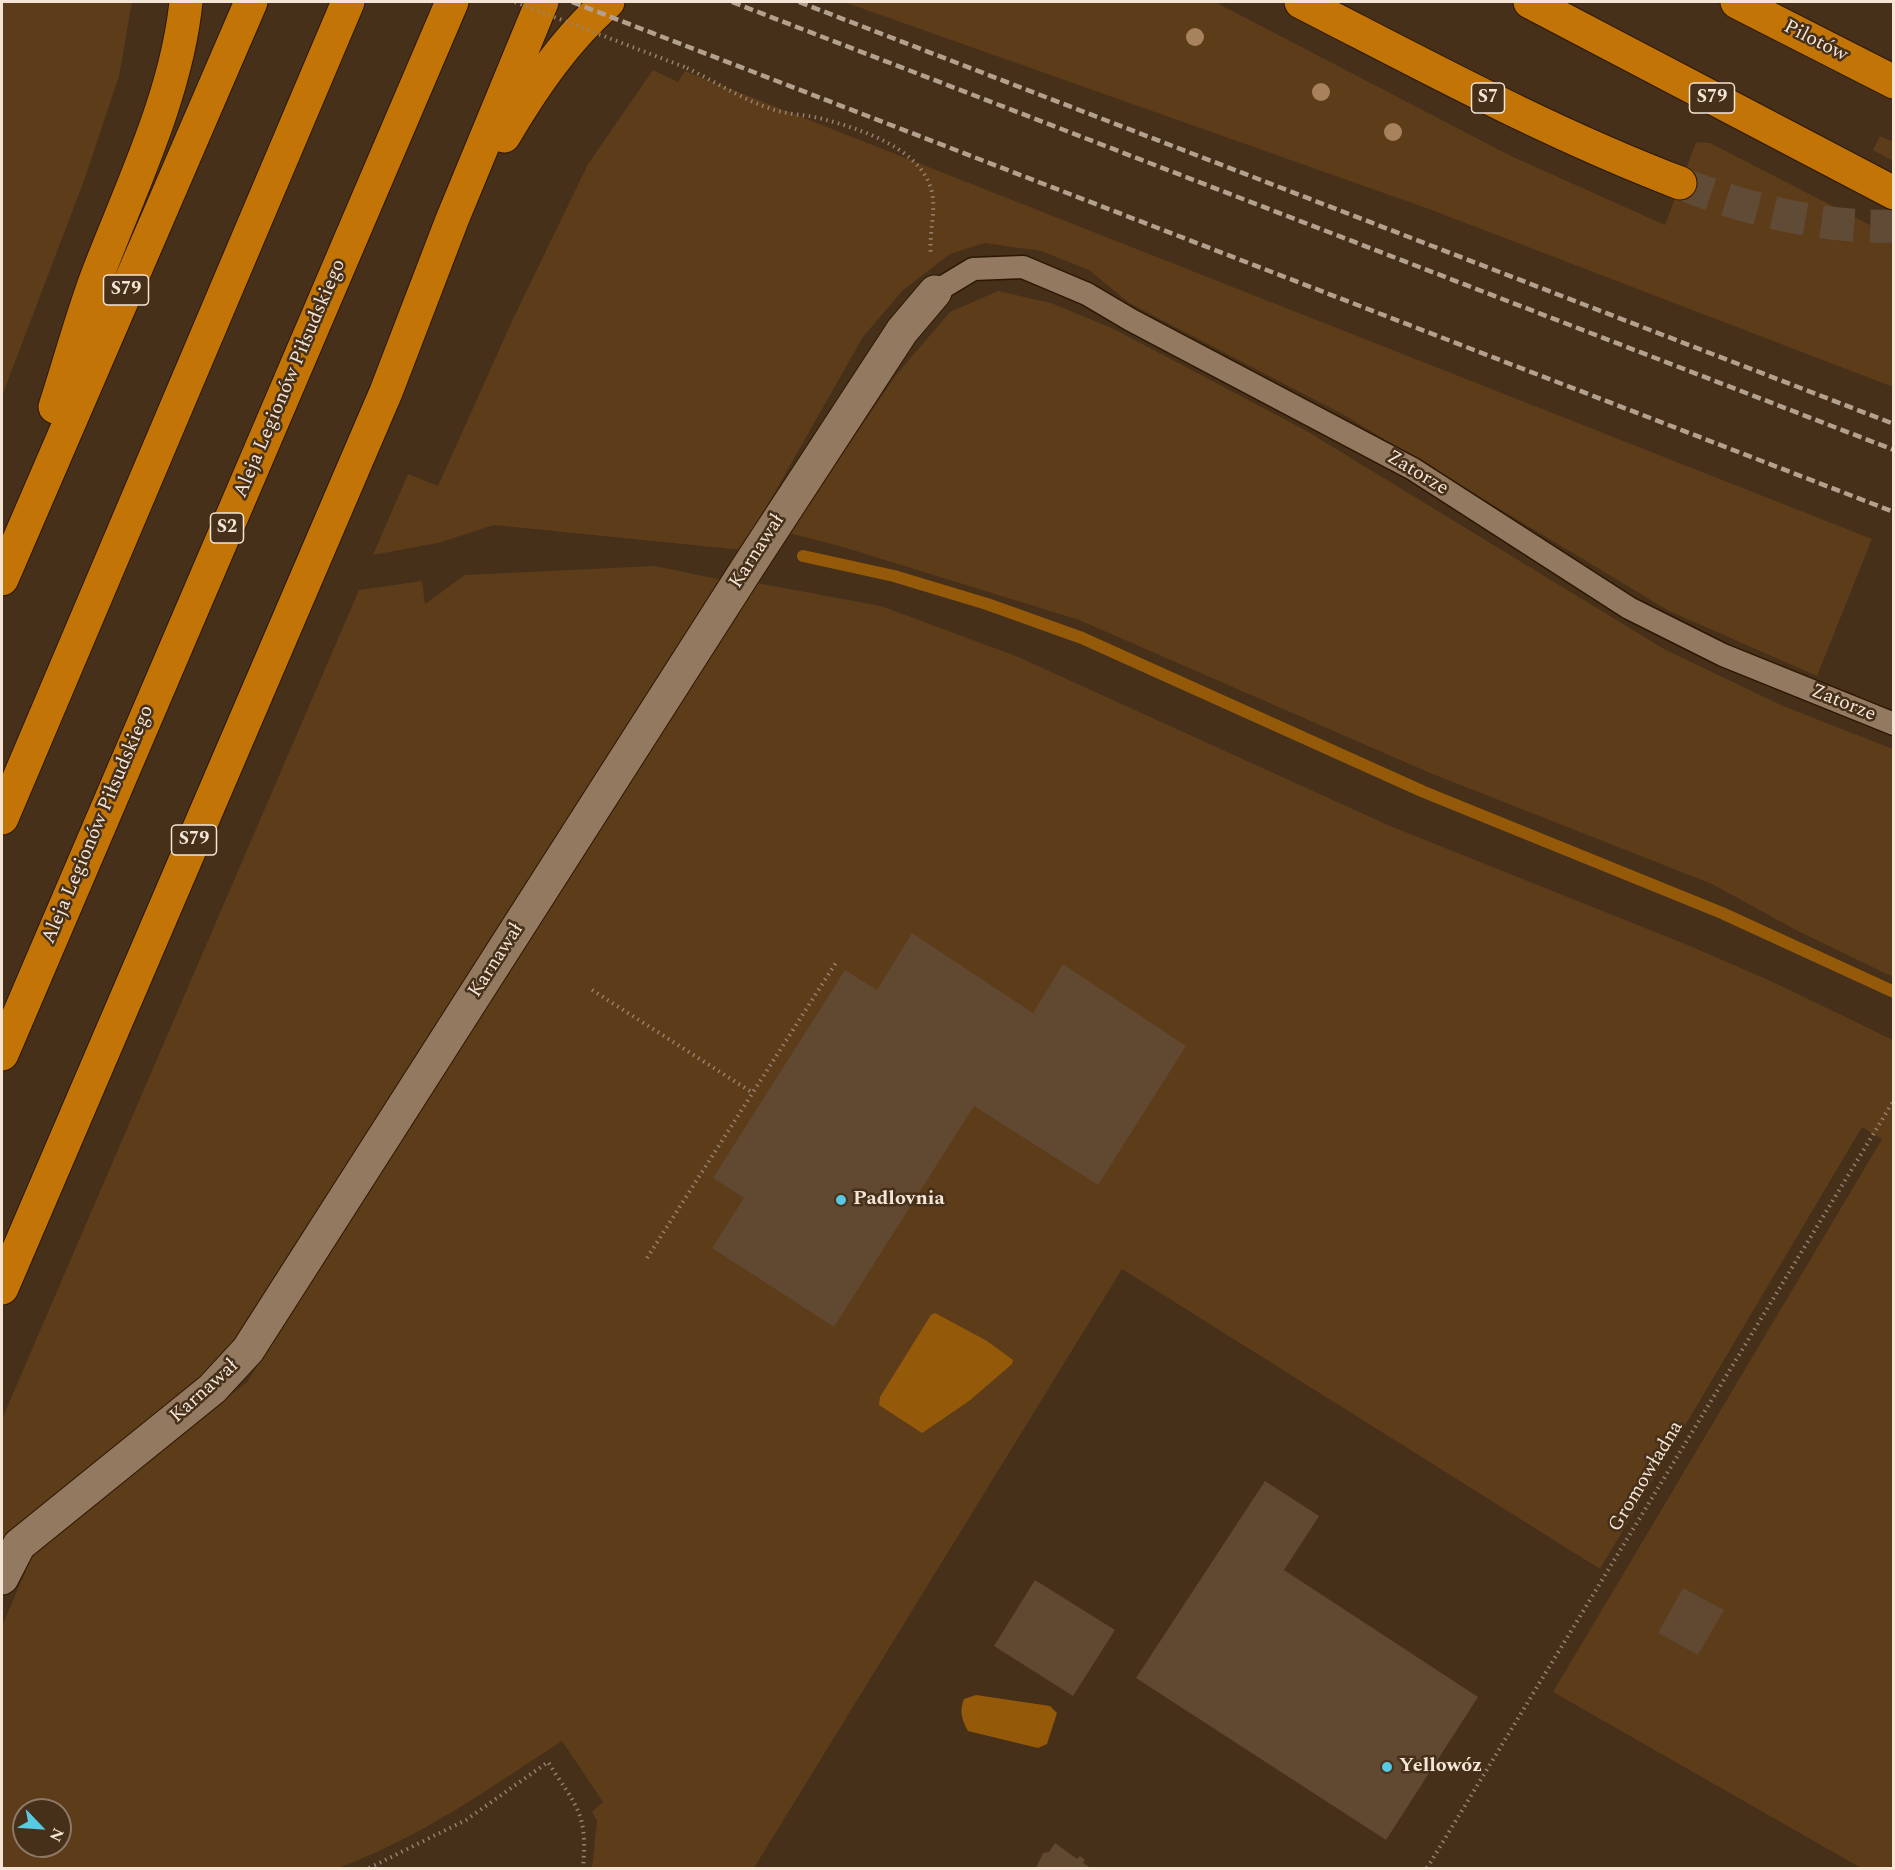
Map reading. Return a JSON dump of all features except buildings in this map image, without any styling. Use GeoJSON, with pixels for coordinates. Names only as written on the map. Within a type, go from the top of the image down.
{"type":"FeatureCollection","features":[{"type":"Feature","properties":{"kind":"highway"},"geometry":{"type":"LineString","coordinates":[[2,578],[96,279],[164,104],[182,40],[186,2]]}},
{"type":"Feature","properties":{"kind":"highway","name":"S79"},"geometry":{"type":"LineString","coordinates":[[2,578],[251,2]]}},
{"type":"Feature","properties":{"kind":"highway"},"geometry":{"type":"LineString","coordinates":[[2,818],[348,2]]}},
{"type":"Feature","properties":{"kind":"highway","name":"Aleja Legionów Piłsudskiego"},"geometry":{"type":"LineString","coordinates":[[2,1054],[452,2]]}},
{"type":"Feature","properties":{"kind":"highway"},"geometry":{"type":"LineString","coordinates":[[452,219],[542,2]]}},
{"type":"Feature","properties":{"kind":"highway","name":"S79"},"geometry":{"type":"LineString","coordinates":[[2,1288],[386,392],[452,219],[531,90],[557,56],[608,2]]}},
{"type":"Feature","properties":{"kind":"highway","name":"S7"},"geometry":{"type":"LineString","coordinates":[[1301,2],[1533,120],[1611,156],[1680,183]]}},
{"type":"Feature","properties":{"kind":"highway","name":"S79"},"geometry":{"type":"LineString","coordinates":[[1530,2],[1893,193]]}},
{"type":"Feature","properties":{"kind":"highway","name":"Pilotów"},"geometry":{"type":"LineString","coordinates":[[1737,2],[1893,82]]}},
{"type":"Feature","properties":{"kind":"street","name":"Karnawał"},"geometry":{"type":"LineString","coordinates":[[2,1578],[19,1545],[212,1389],[248,1350],[748,567],[902,331],[935,292]]}},
{"type":"Feature","properties":{"kind":"lane","name":"Zatorze"},"geometry":{"type":"LineString","coordinates":[[935,292],[973,268],[1023,267],[1087,294],[1131,320],[1413,469],[1629,608],[1723,655],[1893,724]]}},
{"type":"Feature","properties":{"kind":"path"},"geometry":{"type":"LineString","coordinates":[[515,2],[687,68],[750,100],[778,111],[823,119],[895,146],[921,167],[930,185],[934,204],[930,244],[935,292]]}},
{"type":"Feature","properties":{"kind":"path"},"geometry":{"type":"LineString","coordinates":[[647,1258],[837,961]]}},
{"type":"Feature","properties":{"kind":"path"},"geometry":{"type":"LineString","coordinates":[[592,990],[753,1093]]}},
{"type":"Feature","properties":{"kind":"path","name":"Gromowładna"},"geometry":{"type":"LineString","coordinates":[[1427,1869],[1893,1100]]}},
{"type":"Feature","properties":{"kind":"path"},"geometry":{"type":"LineString","coordinates":[[369,1869],[466,1820],[548,1762],[579,1809],[585,1830],[581,1868]]}},
{"type":"Feature","properties":{"kind":"shaded area"},"geometry":{"type":"Polygon","coordinates":[[[2,2],[132,2],[119,76],[85,178],[2,396],[2,2]]]}},
{"type":"Feature","properties":{"kind":"shaded area"},"geometry":{"type":"Polygon","coordinates":[[[844,2],[1215,2],[1511,156],[1665,225],[1696,142],[1710,143],[1893,237],[1893,387],[1429,209],[844,2]]]}},
{"type":"Feature","properties":{"kind":"shaded area"},"geometry":{"type":"Polygon","coordinates":[[[653,70],[678,82],[685,71],[1872,539],[1817,676],[1669,611],[1344,415],[1129,303],[1089,270],[1041,251],[985,243],[950,254],[903,290],[863,337],[742,550],[494,525],[438,543],[373,555],[408,474],[438,486],[513,319],[588,164],[653,70]]]}},
{"type":"Feature","properties":{"kind":"shaded area"},"geometry":{"type":"Polygon","coordinates":[[[1880,136],[1893,142],[1893,161],[1873,150],[1880,136]]]}},
{"type":"Feature","properties":{"kind":"shaded area"},"geometry":{"type":"Polygon","coordinates":[[[998,291],[1051,303],[1114,329],[1305,430],[1664,649],[1783,706],[1893,749],[1893,977],[1796,930],[1712,884],[1430,773],[1079,620],[843,547],[789,533],[896,375],[950,312],[998,291]]]}},
{"type":"Feature","properties":{"kind":"shaded area"},"geometry":{"type":"Polygon","coordinates":[[[655,566],[723,580],[248,1326],[194,1385],[2,1554],[2,1419],[359,590],[422,581],[425,604],[465,575],[655,566]]]}},
{"type":"Feature","properties":{"kind":"shaded area"},"geometry":{"type":"Polygon","coordinates":[[[757,583],[881,606],[1016,656],[1390,826],[1690,946],[1773,982],[1893,1040],[1893,1868],[1861,1868],[1553,1692],[1882,1139],[1862,1127],[1600,1569],[1122,1269],[754,1868],[592,1868],[597,1821],[592,1812],[603,1802],[562,1741],[426,1827],[338,1868],[2,1868],[2,1626],[33,1554],[247,1382],[757,583]]]}},
{"type":"Feature","properties":{"kind":"shaded area"},"geometry":{"type":"Polygon","coordinates":[[[935,1313],[987,1341],[1013,1360],[1012,1364],[969,1401],[922,1433],[879,1405],[880,1397],[931,1315],[935,1313]]]}},
{"type":"Feature","properties":{"kind":"shaded area"},"geometry":{"type":"Polygon","coordinates":[[[976,1695],[1050,1706],[1057,1713],[1047,1744],[1038,1748],[968,1731],[962,1715],[962,1703],[964,1699],[976,1695]]]}},
{"type":"Feature","properties":{"kind":"waterway"},"geometry":{"type":"LineString","coordinates":[[803,556],[894,576],[987,604],[1082,638],[1424,792],[1722,913],[1894,992]]}},
{"type":"Feature","properties":{"kind":"tunnel"},"geometry":{"type":"LineString","coordinates":[[1680,183],[1732,201],[1785,215],[1839,224],[1894,226]]}},
{"type":"Feature","properties":{"kind":"railway"},"geometry":{"type":"LineString","coordinates":[[572,2],[1894,512]]}},
{"type":"Feature","properties":{"kind":"railway"},"geometry":{"type":"LineString","coordinates":[[732,2],[1894,450]]}},
{"type":"Feature","properties":{"kind":"railway"},"geometry":{"type":"LineString","coordinates":[[799,2],[1894,424]]}},
{"type":"Feature","properties":{"kind":"place","name":"Padlovnia"},"geometry":{"type":"Point","coordinates":[841,1200]}},
{"type":"Feature","properties":{"kind":"place","name":"Yellowóz"},"geometry":{"type":"Point","coordinates":[1387,1767]}}]}
